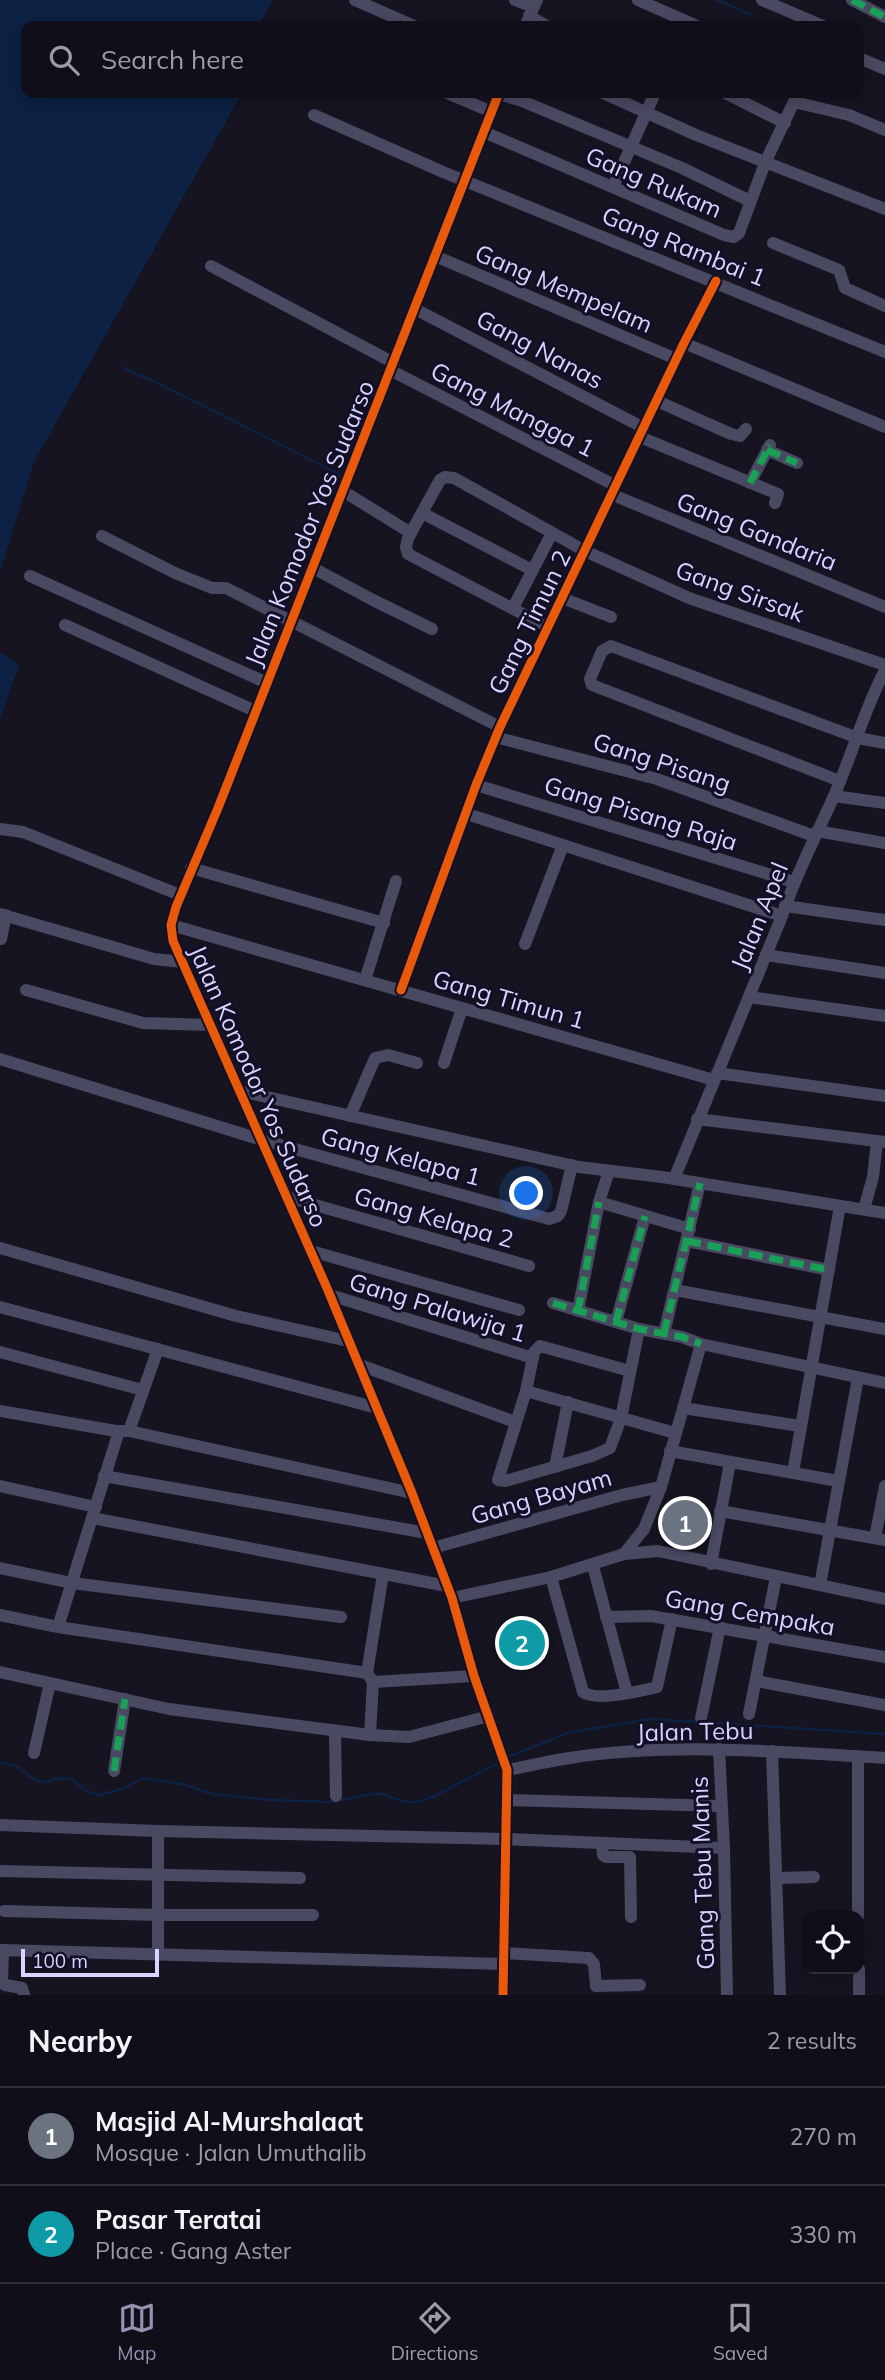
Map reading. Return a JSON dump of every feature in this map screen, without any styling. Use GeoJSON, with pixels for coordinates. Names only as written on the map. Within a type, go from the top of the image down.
{"type":"FeatureCollection","features":[{"type":"Feature","properties":{"kind":"street"},"geometry":{"type":"LineString","coordinates":[[355,0],[403,21]]}},
{"type":"Feature","properties":{"kind":"street"},"geometry":{"type":"LineString","coordinates":[[515,0],[531,12]]}},
{"type":"Feature","properties":{"kind":"street"},"geometry":{"type":"LineString","coordinates":[[638,0],[686,21]]}},
{"type":"Feature","properties":{"kind":"street"},"geometry":{"type":"LineString","coordinates":[[762,0],[811,21]]}},
{"type":"Feature","properties":{"kind":"street"},"geometry":{"type":"LineString","coordinates":[[852,0],[885,17]]}},
{"type":"Feature","properties":{"kind":"street"},"geometry":{"type":"LineString","coordinates":[[864,60],[885,69]]}},
{"type":"Feature","properties":{"kind":"street"},"geometry":{"type":"LineString","coordinates":[[459,98],[492,112]]}},
{"type":"Feature","properties":{"kind":"street","name":"Jalan Komodor Yos Sudarso"},"geometry":{"type":"LineString","coordinates":[[497,98],[218,808],[180,895],[171,925],[173,941],[311,1251],[412,1493],[450,1592],[474,1676],[507,1768],[503,1995]]}},
{"type":"Feature","properties":{"kind":"street"},"geometry":{"type":"LineString","coordinates":[[512,98],[682,168],[750,201]]}},
{"type":"Feature","properties":{"kind":"street"},"geometry":{"type":"LineString","coordinates":[[615,98],[765,163],[885,209]]}},
{"type":"Feature","properties":{"kind":"street"},"geometry":{"type":"LineString","coordinates":[[613,187],[653,98]]}},
{"type":"Feature","properties":{"kind":"street"},"geometry":{"type":"LineString","coordinates":[[735,98],[785,123]]}},
{"type":"Feature","properties":{"kind":"street","name":"Gang Rukam"},"geometry":{"type":"LineString","coordinates":[[484,132],[734,237],[739,233],[765,163],[796,98]]}},
{"type":"Feature","properties":{"kind":"street"},"geometry":{"type":"LineString","coordinates":[[799,98],[885,130]]}},
{"type":"Feature","properties":{"kind":"street","name":"Gang Rambai 1"},"geometry":{"type":"LineString","coordinates":[[314,115],[466,181],[885,352]]}},
{"type":"Feature","properties":{"kind":"street"},"geometry":{"type":"LineString","coordinates":[[773,243],[839,270],[845,288],[885,306]]}},
{"type":"Feature","properties":{"kind":"street","name":"Gang Mempelam"},"geometry":{"type":"LineString","coordinates":[[435,256],[676,359]]}},
{"type":"Feature","properties":{"kind":"street","name":"Gang Mangga 1"},"geometry":{"type":"LineString","coordinates":[[211,266],[614,490]]}},
{"type":"Feature","properties":{"kind":"street","name":"Gang Timun 2"},"geometry":{"type":"LineString","coordinates":[[401,990],[497,732],[716,281]]}},
{"type":"Feature","properties":{"kind":"street","name":"Gang Nanas"},"geometry":{"type":"LineString","coordinates":[[415,309],[642,433],[778,494],[775,503]]}},
{"type":"Feature","properties":{"kind":"street","name":"Gang Mempelam"},"geometry":{"type":"LineString","coordinates":[[684,343],[885,427]]}},
{"type":"Feature","properties":{"kind":"street"},"geometry":{"type":"LineString","coordinates":[[657,401],[731,434],[740,436],[746,429]]}},
{"type":"Feature","properties":{"kind":"street"},"geometry":{"type":"LineString","coordinates":[[750,483],[768,448],[797,463]]}},
{"type":"Feature","properties":{"kind":"street","name":"Gang Sirsak"},"geometry":{"type":"LineString","coordinates":[[422,513],[440,480],[445,477],[454,478],[584,551],[689,598],[885,667]]}},
{"type":"Feature","properties":{"kind":"street","name":"Gang Gandaria"},"geometry":{"type":"LineString","coordinates":[[614,490],[885,607]]}},
{"type":"Feature","properties":{"kind":"street"},"geometry":{"type":"LineString","coordinates":[[342,491],[411,533]]}},
{"type":"Feature","properties":{"kind":"street"},"geometry":{"type":"LineString","coordinates":[[532,570],[422,513],[405,547],[408,554],[548,627]]}},
{"type":"Feature","properties":{"kind":"street"},"geometry":{"type":"LineString","coordinates":[[513,608],[552,533]]}},
{"type":"Feature","properties":{"kind":"street","name":"Gang Pisang"},"geometry":{"type":"LineString","coordinates":[[102,536],[175,573],[212,588],[226,588],[497,732],[657,779],[816,833],[885,843]]}},
{"type":"Feature","properties":{"kind":"street"},"geometry":{"type":"LineString","coordinates":[[313,568],[432,629]]}},
{"type":"Feature","properties":{"kind":"street"},"geometry":{"type":"LineString","coordinates":[[30,576],[267,683]]}},
{"type":"Feature","properties":{"kind":"street"},"geometry":{"type":"LineString","coordinates":[[562,598],[611,617]]}},
{"type":"Feature","properties":{"kind":"street"},"geometry":{"type":"LineString","coordinates":[[65,625],[255,711]]}},
{"type":"Feature","properties":{"kind":"street"},"geometry":{"type":"LineString","coordinates":[[840,782],[594,686],[590,679],[602,651],[611,646],[858,737],[885,743]]}},
{"type":"Feature","properties":{"kind":"street","name":"Jalan Apel"},"geometry":{"type":"LineString","coordinates":[[668,1178],[716,1076],[794,882],[880,688],[885,667]]}},
{"type":"Feature","properties":{"kind":"street","name":"Gang Pisang Raja"},"geometry":{"type":"LineString","coordinates":[[476,785],[794,882]]}},
{"type":"Feature","properties":{"kind":"street"},"geometry":{"type":"LineString","coordinates":[[834,796],[885,803]]}},
{"type":"Feature","properties":{"kind":"street"},"geometry":{"type":"LineString","coordinates":[[467,814],[784,911],[885,920]]}},
{"type":"Feature","properties":{"kind":"street"},"geometry":{"type":"LineString","coordinates":[[0,829],[14,829],[36,837],[180,895]]}},
{"type":"Feature","properties":{"kind":"street"},"geometry":{"type":"LineString","coordinates":[[525,944],[563,845]]}},
{"type":"Feature","properties":{"kind":"street"},"geometry":{"type":"LineString","coordinates":[[191,868],[384,923]]}},
{"type":"Feature","properties":{"kind":"street"},"geometry":{"type":"LineString","coordinates":[[365,980],[396,881]]}},
{"type":"Feature","properties":{"kind":"street"},"geometry":{"type":"LineString","coordinates":[[1,940],[3,914],[154,958],[183,962]]}},
{"type":"Feature","properties":{"kind":"street","name":"Gang Timun 1"},"geometry":{"type":"LineString","coordinates":[[171,925],[462,1008],[716,1076],[885,1096]]}},
{"type":"Feature","properties":{"kind":"street"},"geometry":{"type":"LineString","coordinates":[[766,955],[885,974]]}},
{"type":"Feature","properties":{"kind":"street"},"geometry":{"type":"LineString","coordinates":[[26,990],[143,1023],[210,1025]]}},
{"type":"Feature","properties":{"kind":"street"},"geometry":{"type":"LineString","coordinates":[[749,997],[885,1016]]}},
{"type":"Feature","properties":{"kind":"street"},"geometry":{"type":"LineString","coordinates":[[444,1063],[462,1008]]}},
{"type":"Feature","properties":{"kind":"street"},"geometry":{"type":"LineString","coordinates":[[350,1116],[374,1058],[388,1055],[417,1063]]}},
{"type":"Feature","properties":{"kind":"street"},"geometry":{"type":"LineString","coordinates":[[0,1059],[262,1140]]}},
{"type":"Feature","properties":{"kind":"street"},"geometry":{"type":"LineString","coordinates":[[240,1091],[572,1165],[885,1213]]}},
{"type":"Feature","properties":{"kind":"street"},"geometry":{"type":"LineString","coordinates":[[697,1119],[881,1142],[864,1209]]}},
{"type":"Feature","properties":{"kind":"street","name":"Gang Kelapa 1"},"geometry":{"type":"LineString","coordinates":[[262,1140],[550,1219],[558,1216],[561,1211],[572,1165]]}},
{"type":"Feature","properties":{"kind":"street"},"geometry":{"type":"LineString","coordinates":[[578,1311],[599,1202],[609,1171]]}},
{"type":"Feature","properties":{"kind":"street"},"geometry":{"type":"LineString","coordinates":[[664,1333],[700,1183]]}},
{"type":"Feature","properties":{"kind":"street","name":"Gang Kelapa 2"},"geometry":{"type":"LineString","coordinates":[[287,1197],[529,1266]]}},
{"type":"Feature","properties":{"kind":"street"},"geometry":{"type":"LineString","coordinates":[[599,1202],[645,1216],[688,1235],[829,1270]]}},
{"type":"Feature","properties":{"kind":"street"},"geometry":{"type":"LineString","coordinates":[[793,1472],[839,1206]]}},
{"type":"Feature","properties":{"kind":"street"},"geometry":{"type":"LineString","coordinates":[[616,1322],[645,1216]]}},
{"type":"Feature","properties":{"kind":"street"},"geometry":{"type":"LineString","coordinates":[[0,1248],[236,1316],[348,1341]]}},
{"type":"Feature","properties":{"kind":"street"},"geometry":{"type":"LineString","coordinates":[[311,1251],[519,1310]]}},
{"type":"Feature","properties":{"kind":"street"},"geometry":{"type":"LineString","coordinates":[[675,1290],[885,1329]]}},
{"type":"Feature","properties":{"kind":"street","name":"Gang Palawija 1"},"geometry":{"type":"LineString","coordinates":[[330,1296],[533,1358]]}},
{"type":"Feature","properties":{"kind":"street"},"geometry":{"type":"LineString","coordinates":[[552,1303],[639,1329],[885,1384]]}},
{"type":"Feature","properties":{"kind":"street"},"geometry":{"type":"LineString","coordinates":[[0,1307],[377,1408]]}},
{"type":"Feature","properties":{"kind":"street"},"geometry":{"type":"LineString","coordinates":[[630,1371],[544,1346],[536,1348],[526,1391],[497,1478],[499,1482],[610,1448],[621,1418],[639,1329]]}},
{"type":"Feature","properties":{"kind":"street"},"geometry":{"type":"LineString","coordinates":[[624,1554],[644,1529],[661,1487],[701,1344]]}},
{"type":"Feature","properties":{"kind":"street"},"geometry":{"type":"LineString","coordinates":[[58,1627],[104,1476],[143,1390],[158,1349]]}},
{"type":"Feature","properties":{"kind":"street"},"geometry":{"type":"LineString","coordinates":[[0,1352],[143,1390]]}},
{"type":"Feature","properties":{"kind":"street"},"geometry":{"type":"LineString","coordinates":[[359,1366],[515,1422]]}},
{"type":"Feature","properties":{"kind":"street"},"geometry":{"type":"LineString","coordinates":[[820,1585],[858,1378]]}},
{"type":"Feature","properties":{"kind":"street"},"geometry":{"type":"LineString","coordinates":[[526,1391],[675,1433]]}},
{"type":"Feature","properties":{"kind":"street"},"geometry":{"type":"LineString","coordinates":[[555,1467],[568,1402]]}},
{"type":"Feature","properties":{"kind":"street"},"geometry":{"type":"LineString","coordinates":[[683,1408],[800,1426]]}},
{"type":"Feature","properties":{"kind":"street"},"geometry":{"type":"LineString","coordinates":[[0,1411],[124,1431],[412,1493]]}},
{"type":"Feature","properties":{"kind":"street"},"geometry":{"type":"LineString","coordinates":[[670,1451],[838,1480]]}},
{"type":"Feature","properties":{"kind":"street"},"geometry":{"type":"LineString","coordinates":[[711,1564],[730,1463]]}},
{"type":"Feature","properties":{"kind":"street"},"geometry":{"type":"LineString","coordinates":[[104,1476],[427,1532]]}},
{"type":"Feature","properties":{"kind":"street"},"geometry":{"type":"LineString","coordinates":[[0,1486],[94,1513],[383,1574],[450,1592],[551,1577],[593,1566],[624,1554],[658,1551],[885,1599]]}},
{"type":"Feature","properties":{"kind":"street"},"geometry":{"type":"LineString","coordinates":[[720,1511],[880,1539],[885,1486]]}},
{"type":"Feature","properties":{"kind":"street","name":"Gang Bayam"},"geometry":{"type":"LineString","coordinates":[[433,1548],[622,1494],[661,1487]]}},
{"type":"Feature","properties":{"kind":"street"},"geometry":{"type":"LineString","coordinates":[[644,1529],[658,1551]]}},
{"type":"Feature","properties":{"kind":"street"},"geometry":{"type":"LineString","coordinates":[[593,1566],[627,1693]]}},
{"type":"Feature","properties":{"kind":"street"},"geometry":{"type":"LineString","coordinates":[[0,1568],[72,1583],[341,1617]]}},
{"type":"Feature","properties":{"kind":"street"},"geometry":{"type":"LineString","coordinates":[[370,1735],[370,1677],[383,1574]]}},
{"type":"Feature","properties":{"kind":"street"},"geometry":{"type":"LineString","coordinates":[[551,1577],[583,1692],[589,1696],[627,1693],[659,1685],[672,1619]]}},
{"type":"Feature","properties":{"kind":"street"},"geometry":{"type":"LineString","coordinates":[[749,1714],[776,1577]]}},
{"type":"Feature","properties":{"kind":"street"},"geometry":{"type":"LineString","coordinates":[[0,1615],[58,1627],[370,1677],[474,1676]]}},
{"type":"Feature","properties":{"kind":"street","name":"Gang Cempaka"},"geometry":{"type":"LineString","coordinates":[[606,1617],[641,1615],[672,1619],[885,1657]]}},
{"type":"Feature","properties":{"kind":"street"},"geometry":{"type":"LineString","coordinates":[[701,1718],[720,1627]]}},
{"type":"Feature","properties":{"kind":"street"},"geometry":{"type":"LineString","coordinates":[[0,1672],[211,1715],[370,1735],[409,1737],[489,1716]]}},
{"type":"Feature","properties":{"kind":"street"},"geometry":{"type":"LineString","coordinates":[[756,1681],[885,1705]]}},
{"type":"Feature","properties":{"kind":"street"},"geometry":{"type":"LineString","coordinates":[[34,1754],[50,1683]]}},
{"type":"Feature","properties":{"kind":"street"},"geometry":{"type":"LineString","coordinates":[[114,1771],[125,1699]]}},
{"type":"Feature","properties":{"kind":"street"},"geometry":{"type":"LineString","coordinates":[[335,1731],[336,1797]]}},
{"type":"Feature","properties":{"kind":"street","name":"Jalan Tebu"},"geometry":{"type":"LineString","coordinates":[[507,1768],[572,1757],[719,1749],[885,1758]]}},
{"type":"Feature","properties":{"kind":"street","name":"Gang Tebu Manis"},"geometry":{"type":"LineString","coordinates":[[719,1749],[727,1995]]}},
{"type":"Feature","properties":{"kind":"street"},"geometry":{"type":"LineString","coordinates":[[772,1752],[780,1995]]}},
{"type":"Feature","properties":{"kind":"street"},"geometry":{"type":"LineString","coordinates":[[858,1756],[858,1911]]}},
{"type":"Feature","properties":{"kind":"street"},"geometry":{"type":"LineString","coordinates":[[506,1800],[721,1806]]}},
{"type":"Feature","properties":{"kind":"street"},"geometry":{"type":"LineString","coordinates":[[0,1825],[724,1848]]}},
{"type":"Feature","properties":{"kind":"street"},"geometry":{"type":"LineString","coordinates":[[158,1831],[158,1955]]}},
{"type":"Feature","properties":{"kind":"street"},"geometry":{"type":"LineString","coordinates":[[602,1844],[603,1855],[606,1857],[630,1857],[631,1917]]}},
{"type":"Feature","properties":{"kind":"street"},"geometry":{"type":"LineString","coordinates":[[0,1871],[300,1878]]}},
{"type":"Feature","properties":{"kind":"street"},"geometry":{"type":"LineString","coordinates":[[778,1878],[814,1877]]}},
{"type":"Feature","properties":{"kind":"street"},"geometry":{"type":"LineString","coordinates":[[4,1911],[313,1915]]}},
{"type":"Feature","properties":{"kind":"street"},"geometry":{"type":"LineString","coordinates":[[24,1995],[23,1988],[2,1982],[1,1950],[158,1955],[589,1958],[594,1964],[596,1986],[640,1984]]}},
{"type":"Feature","properties":{"kind":"street"},"geometry":{"type":"LineString","coordinates":[[859,1974],[859,1995]]}},
{"type":"Feature","properties":{"kind":"water"},"geometry":{"type":"Polygon","coordinates":[[[0,0],[273,0],[261,21],[21,21],[21,98],[239,98],[34,462],[0,572],[0,0]]]}},
{"type":"Feature","properties":{"kind":"water"},"geometry":{"type":"Polygon","coordinates":[[[0,652],[19,665],[0,720],[0,652]]]}},
{"type":"Feature","properties":{"kind":"waterway"},"geometry":{"type":"LineString","coordinates":[[717,0],[751,15]]}},
{"type":"Feature","properties":{"kind":"waterway"},"geometry":{"type":"LineString","coordinates":[[124,368],[342,476]]}},
{"type":"Feature","properties":{"kind":"waterway"},"geometry":{"type":"LineString","coordinates":[[506,1758],[567,1733],[651,1719],[885,1734]]}},
{"type":"Feature","properties":{"kind":"waterway"},"geometry":{"type":"LineString","coordinates":[[0,1763],[14,1765],[35,1780],[46,1782],[59,1778],[71,1779],[88,1792],[99,1795],[122,1789],[143,1778],[183,1784],[212,1794],[272,1800],[329,1802],[382,1794],[405,1802],[417,1802],[435,1796],[500,1762]]}},
{"type":"Feature","properties":{"kind":"marked path"},"geometry":{"type":"LineString","coordinates":[[852,0],[885,17]]}},
{"type":"Feature","properties":{"kind":"marked path"},"geometry":{"type":"LineString","coordinates":[[750,483],[770,445]]}},
{"type":"Feature","properties":{"kind":"marked path"},"geometry":{"type":"LineString","coordinates":[[767,450],[797,463]]}},
{"type":"Feature","properties":{"kind":"marked path"},"geometry":{"type":"LineString","coordinates":[[664,1333],[700,1183]]}},
{"type":"Feature","properties":{"kind":"marked path"},"geometry":{"type":"LineString","coordinates":[[578,1311],[599,1202]]}},
{"type":"Feature","properties":{"kind":"marked path"},"geometry":{"type":"LineString","coordinates":[[616,1322],[645,1216]]}},
{"type":"Feature","properties":{"kind":"marked path"},"geometry":{"type":"LineString","coordinates":[[687,1241],[829,1270]]}},
{"type":"Feature","properties":{"kind":"marked path"},"geometry":{"type":"LineString","coordinates":[[553,1303],[701,1344]]}},
{"type":"Feature","properties":{"kind":"marked path"},"geometry":{"type":"LineString","coordinates":[[114,1771],[125,1699]]}},
{"type":"Feature","properties":{"kind":"cycle path"},"geometry":{"type":"LineString","coordinates":[[497,98],[171,925],[173,941],[327,1288],[412,1493],[452,1598],[474,1676],[507,1770],[503,1995]]}},
{"type":"Feature","properties":{"kind":"cycle path"},"geometry":{"type":"LineString","coordinates":[[401,990],[500,727],[716,281]]}},
{"type":"Feature","properties":{"kind":"place","name":"Masjid Al-Murshalaat"},"geometry":{"type":"Point","coordinates":[685,1523]}},
{"type":"Feature","properties":{"kind":"place","name":"Pasar Teratai"},"geometry":{"type":"Point","coordinates":[522,1643]}}]}
